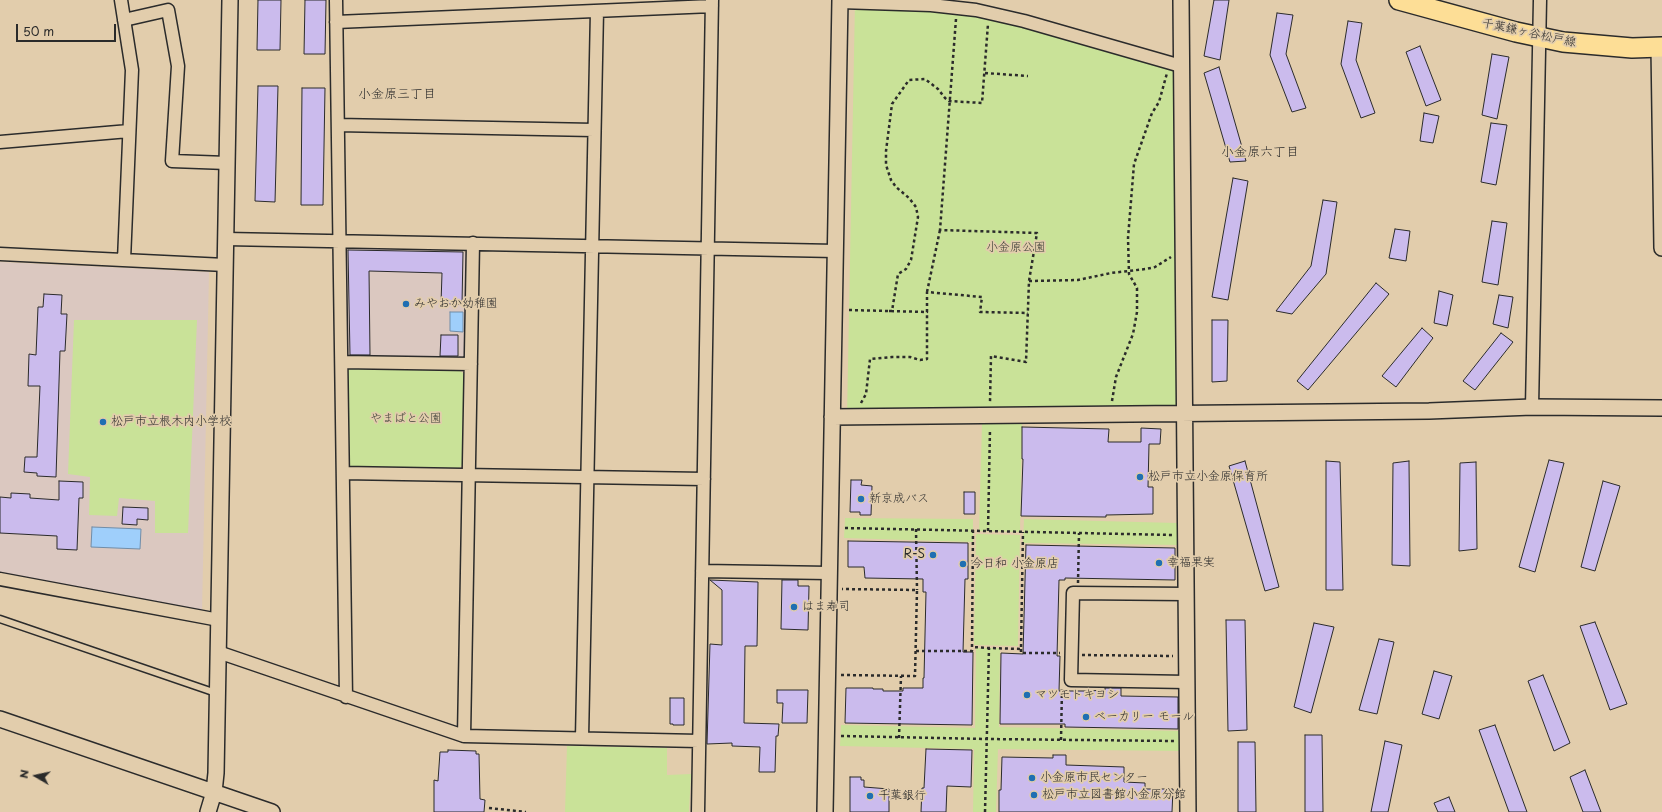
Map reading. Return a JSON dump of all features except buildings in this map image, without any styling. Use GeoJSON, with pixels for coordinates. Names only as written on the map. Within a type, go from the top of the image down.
{"type":"FeatureCollection","features":[{"type":"Feature","properties":{"kind":"main road","name":"千葉鎌ヶ谷松戸線"},"geometry":{"type":"LineString","coordinates":[[1399,0],[1563,42],[1632,48],[1661,47]]}},
{"type":"Feature","properties":{"kind":"street"},"geometry":{"type":"LineString","coordinates":[[121,0],[132,70],[124,260]]}},
{"type":"Feature","properties":{"kind":"street"},"geometry":{"type":"LineString","coordinates":[[208,812],[214,792],[218,652],[230,0]]}},
{"type":"Feature","properties":{"kind":"street"},"geometry":{"type":"LineString","coordinates":[[336,0],[346,696]]}},
{"type":"Feature","properties":{"kind":"street"},"geometry":{"type":"LineString","coordinates":[[1181,0],[1175,64],[1183,254],[1188,812]]}},
{"type":"Feature","properties":{"kind":"street"},"geometry":{"type":"LineString","coordinates":[[1532,407],[1540,0]]}},
{"type":"Feature","properties":{"kind":"street"},"geometry":{"type":"LineString","coordinates":[[825,812],[840,1],[931,5],[989,13],[1024,21],[1175,64]]}},
{"type":"Feature","properties":{"kind":"street"},"geometry":{"type":"LineString","coordinates":[[336,22],[597,11],[712,3],[698,741],[698,812]]}},
{"type":"Feature","properties":{"kind":"street"},"geometry":{"type":"LineString","coordinates":[[124,20],[168,10],[178,66],[172,161],[227,163]]}},
{"type":"Feature","properties":{"kind":"street"},"geometry":{"type":"LineString","coordinates":[[582,738],[597,11]]}},
{"type":"Feature","properties":{"kind":"street"},"geometry":{"type":"LineString","coordinates":[[1661,47],[1662,248]]}},
{"type":"Feature","properties":{"kind":"street"},"geometry":{"type":"LineString","coordinates":[[338,125],[594,130]]}},
{"type":"Feature","properties":{"kind":"street"},"geometry":{"type":"LineString","coordinates":[[0,142],[129,131]]}},
{"type":"Feature","properties":{"kind":"street"},"geometry":{"type":"LineString","coordinates":[[226,239],[340,240],[836,251]]}},
{"type":"Feature","properties":{"kind":"street"},"geometry":{"type":"LineString","coordinates":[[464,736],[473,243]]}},
{"type":"Feature","properties":{"kind":"street"},"geometry":{"type":"LineString","coordinates":[[0,254],[225,265]]}},
{"type":"Feature","properties":{"kind":"street"},"geometry":{"type":"LineString","coordinates":[[342,362],[471,364]]}},
{"type":"Feature","properties":{"kind":"street"},"geometry":{"type":"LineString","coordinates":[[832,417],[1429,411],[1532,407],[1662,408]]}},
{"type":"Feature","properties":{"kind":"street"},"geometry":{"type":"LineString","coordinates":[[343,473],[704,479]]}},
{"type":"Feature","properties":{"kind":"street"},"geometry":{"type":"LineString","coordinates":[[702,571],[829,573]]}},
{"type":"Feature","properties":{"kind":"street"},"geometry":{"type":"LineString","coordinates":[[0,579],[218,620]]}},
{"type":"Feature","properties":{"kind":"street"},"geometry":{"type":"LineString","coordinates":[[1186,594],[1073,593],[1071,680],[1187,682]]}},
{"type":"Feature","properties":{"kind":"street"},"geometry":{"type":"LineString","coordinates":[[218,652],[464,736],[698,741]]}},
{"type":"Feature","properties":{"kind":"street"},"geometry":{"type":"LineString","coordinates":[[0,719],[272,812]]}},
{"type":"Feature","properties":{"kind":"lane"},"geometry":{"type":"LineString","coordinates":[[0,619],[216,694]]}},
{"type":"Feature","properties":{"kind":"path"},"geometry":{"type":"LineString","coordinates":[[859,407],[866,394],[870,359],[910,357],[920,360],[927,359],[927,292],[940,230],[956,8]]}},
{"type":"Feature","properties":{"kind":"path"},"geometry":{"type":"LineString","coordinates":[[892,311],[898,274],[906,269],[911,260],[918,217],[916,207],[891,180],[886,165],[886,151],[892,104],[909,80],[925,79],[938,89],[949,101],[982,103],[989,13]]}},
{"type":"Feature","properties":{"kind":"path"},"geometry":{"type":"LineString","coordinates":[[1113,414],[1112,401],[1116,377],[1133,334],[1137,312],[1137,288],[1129,274],[1129,219],[1134,164],[1152,113],[1159,102],[1175,64]]}},
{"type":"Feature","properties":{"kind":"path"},"geometry":{"type":"LineString","coordinates":[[985,73],[1028,76]]}},
{"type":"Feature","properties":{"kind":"path"},"geometry":{"type":"LineString","coordinates":[[940,230],[1037,233],[1029,282],[1026,362],[991,356],[988,531]]}},
{"type":"Feature","properties":{"kind":"path"},"geometry":{"type":"LineString","coordinates":[[1029,282],[1078,280],[1129,270],[1155,267],[1167,258],[1183,254]]}},
{"type":"Feature","properties":{"kind":"path"},"geometry":{"type":"LineString","coordinates":[[927,292],[982,297],[980,312],[1028,313]]}},
{"type":"Feature","properties":{"kind":"path"},"geometry":{"type":"LineString","coordinates":[[849,310],[927,312],[927,310]]}},
{"type":"Feature","properties":{"kind":"path"},"geometry":{"type":"LineString","coordinates":[[844,528],[1186,535]]}},
{"type":"Feature","properties":{"kind":"path"},"geometry":{"type":"LineString","coordinates":[[827,675],[915,676],[917,590],[916,529]]}},
{"type":"Feature","properties":{"kind":"path"},"geometry":{"type":"LineString","coordinates":[[916,650],[972,651],[973,530]]}},
{"type":"Feature","properties":{"kind":"path"},"geometry":{"type":"LineString","coordinates":[[1021,649],[1024,532]]}},
{"type":"Feature","properties":{"kind":"path"},"geometry":{"type":"LineString","coordinates":[[1077,593],[1079,533]]}},
{"type":"Feature","properties":{"kind":"path"},"geometry":{"type":"LineString","coordinates":[[829,588],[917,590]]}},
{"type":"Feature","properties":{"kind":"path"},"geometry":{"type":"LineString","coordinates":[[972,647],[1021,649],[1021,652],[1063,654]]}},
{"type":"Feature","properties":{"kind":"path"},"geometry":{"type":"LineString","coordinates":[[985,812],[989,648]]}},
{"type":"Feature","properties":{"kind":"path"},"geometry":{"type":"LineString","coordinates":[[899,738],[902,676]]}},
{"type":"Feature","properties":{"kind":"path"},"geometry":{"type":"LineString","coordinates":[[841,736],[1187,741]]}},
{"type":"Feature","properties":{"kind":"path"},"geometry":{"type":"LineString","coordinates":[[489,808],[526,812]]}},
{"type":"Feature","properties":{"kind":"shaded area","name":"みやおか幼稚園"},"geometry":{"type":"Polygon","coordinates":[[[349,248],[463,251],[467,254],[464,356],[459,361],[351,359],[347,355],[346,250],[349,248]]]}},
{"type":"Feature","properties":{"kind":"shaded area","name":"松戸市立根木内小学校"},"geometry":{"type":"Polygon","coordinates":[[[0,262],[209,272],[202,612],[0,572],[0,262]]]}},
{"type":"Feature","properties":{"kind":"green space","name":"小金原公園"},"geometry":{"type":"Polygon","coordinates":[[[855,2],[953,8],[1181,66],[1185,413],[847,417],[855,2]]]}},
{"type":"Feature","properties":{"kind":"green space"},"geometry":{"type":"Polygon","coordinates":[[[74,320],[197,320],[188,533],[155,533],[155,501],[119,498],[117,516],[89,515],[90,477],[68,474],[74,320]]]}},
{"type":"Feature","properties":{"kind":"green space","name":"やまばと公園"},"geometry":{"type":"Polygon","coordinates":[[[351,368],[459,370],[464,374],[462,465],[458,469],[352,468],[348,464],[347,370],[351,368]]]}},
{"type":"Feature","properties":{"kind":"green space"},"geometry":{"type":"Polygon","coordinates":[[[1022,421],[1020,532],[979,531],[982,424],[1022,421]]]}},
{"type":"Feature","properties":{"kind":"green space"},"geometry":{"type":"Polygon","coordinates":[[[845,518],[973,519],[973,542],[844,538],[845,518]]]}},
{"type":"Feature","properties":{"kind":"green space"},"geometry":{"type":"Polygon","coordinates":[[[1024,519],[1177,523],[1179,545],[1023,543],[1024,519]]]}},
{"type":"Feature","properties":{"kind":"green space"},"geometry":{"type":"Polygon","coordinates":[[[976,534],[1020,535],[1018,646],[974,645],[976,534]]]}},
{"type":"Feature","properties":{"kind":"green space"},"geometry":{"type":"Polygon","coordinates":[[[976,648],[1000,648],[999,727],[1180,731],[1180,751],[998,749],[996,812],[973,812],[974,749],[840,746],[841,725],[975,728],[976,648]]]}},
{"type":"Feature","properties":{"kind":"green space"},"geometry":{"type":"Polygon","coordinates":[[[567,746],[667,748],[667,775],[691,774],[689,812],[565,812],[567,746]]]}},
{"type":"Feature","properties":{"kind":"water"},"geometry":{"type":"Polygon","coordinates":[[[450,312],[463,312],[463,332],[450,331],[450,312]]]}},
{"type":"Feature","properties":{"kind":"water"},"geometry":{"type":"Polygon","coordinates":[[[92,527],[141,529],[140,549],[91,547],[92,527]]]}},
{"type":"Feature","properties":{"kind":"place","name":"みやおか幼稚園"},"geometry":{"type":"Point","coordinates":[406,304]}},
{"type":"Feature","properties":{"kind":"place","name":"松戸市立根木内小学校"},"geometry":{"type":"Point","coordinates":[103,422]}},
{"type":"Feature","properties":{"kind":"place","name":"松戸市立小金原保育所"},"geometry":{"type":"Point","coordinates":[1140,477]}},
{"type":"Feature","properties":{"kind":"place","name":"新京成バス"},"geometry":{"type":"Point","coordinates":[861,499]}},
{"type":"Feature","properties":{"kind":"place","name":"R-S"},"geometry":{"type":"Point","coordinates":[933,555]}},
{"type":"Feature","properties":{"kind":"place","name":"幸福果実"},"geometry":{"type":"Point","coordinates":[1159,563]}},
{"type":"Feature","properties":{"kind":"place","name":"今日和 小金原店"},"geometry":{"type":"Point","coordinates":[963,564]}},
{"type":"Feature","properties":{"kind":"place","name":"はま寿司"},"geometry":{"type":"Point","coordinates":[794,607]}},
{"type":"Feature","properties":{"kind":"place","name":"マツモトキヨシ"},"geometry":{"type":"Point","coordinates":[1027,695]}},
{"type":"Feature","properties":{"kind":"place","name":"ベーカリー モール"},"geometry":{"type":"Point","coordinates":[1086,717]}},
{"type":"Feature","properties":{"kind":"place","name":"小金原市民センター"},"geometry":{"type":"Point","coordinates":[1032,778]}},
{"type":"Feature","properties":{"kind":"place","name":"松戸市立図書館小金原分館"},"geometry":{"type":"Point","coordinates":[1034,795]}},
{"type":"Feature","properties":{"kind":"place","name":"千葉銀行"},"geometry":{"type":"Point","coordinates":[870,796]}},
{"type":"Feature","properties":{"kind":"district","name":"小金原三丁目"},"geometry":{"type":"Point","coordinates":[397,94]}},
{"type":"Feature","properties":{"kind":"district","name":"小金原六丁目"},"geometry":{"type":"Point","coordinates":[1260,152]}}]}
